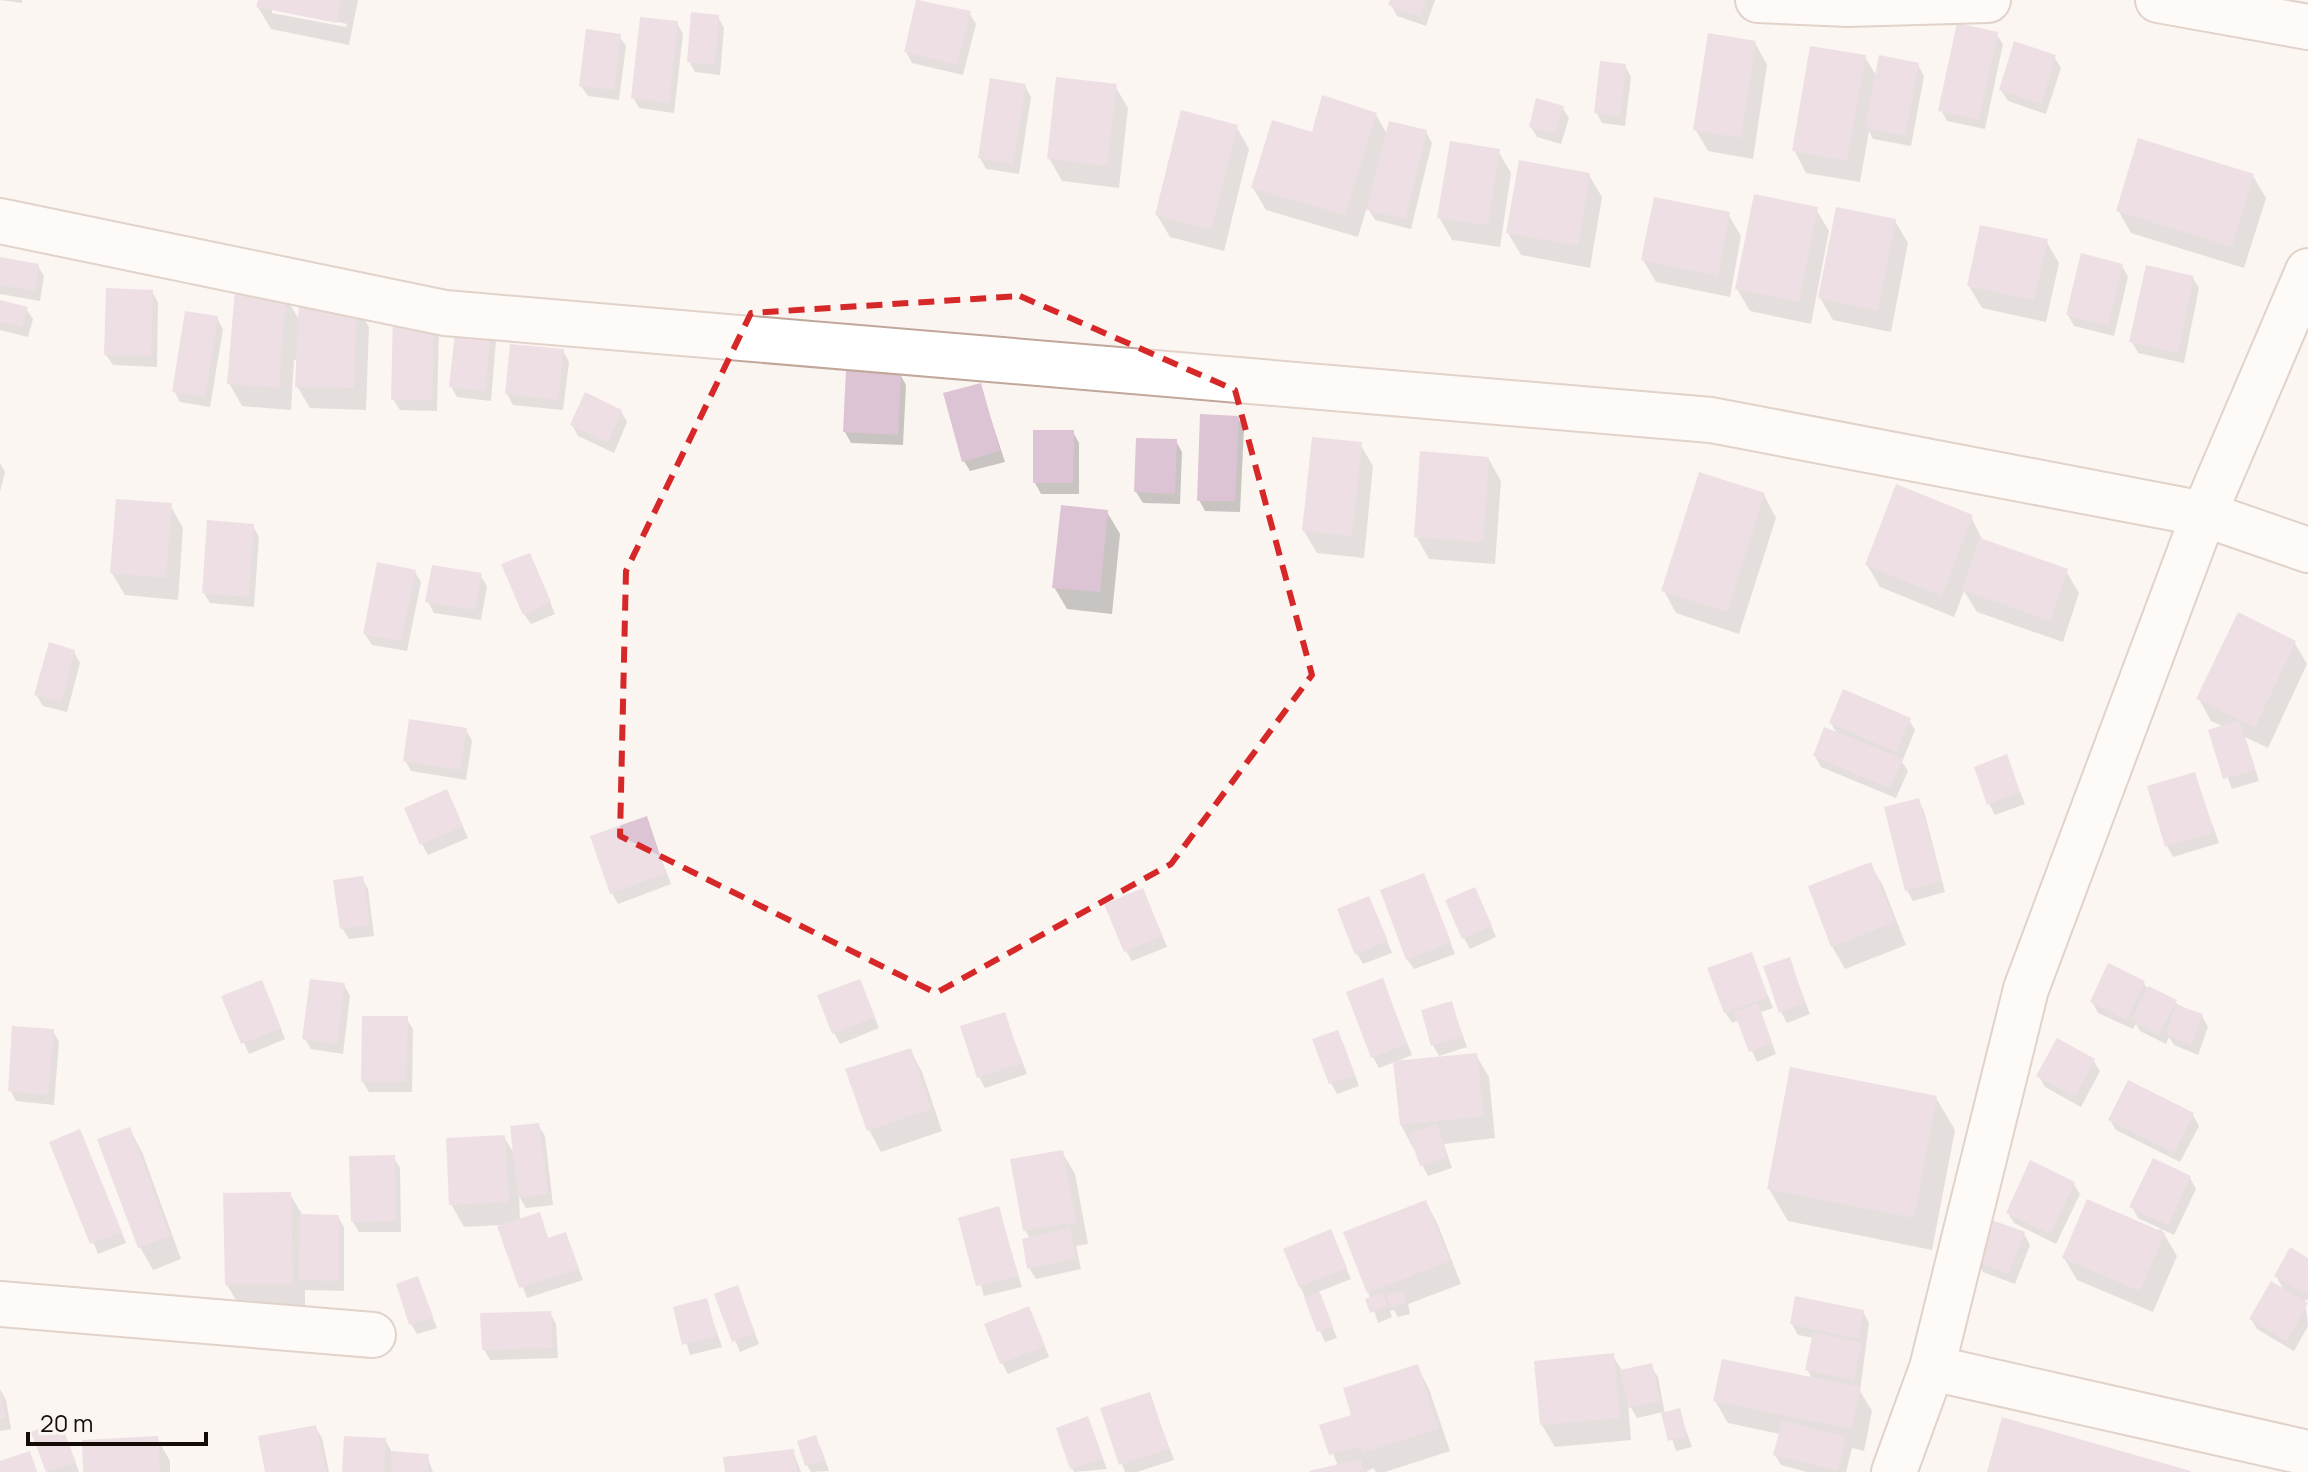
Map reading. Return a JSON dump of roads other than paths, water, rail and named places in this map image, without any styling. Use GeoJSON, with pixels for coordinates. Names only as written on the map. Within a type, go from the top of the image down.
{"type":"FeatureCollection","features":[{"type":"Feature","properties":{"kind":"street"},"geometry":{"type":"LineString","coordinates":[[1758,0],[1848,4],[1988,0]]}},
{"type":"Feature","properties":{"kind":"street"},"geometry":{"type":"LineString","coordinates":[[2158,0],[2308,27]]}},
{"type":"Feature","properties":{"kind":"street"},"geometry":{"type":"LineString","coordinates":[[0,221],[445,313],[1711,420],[2204,514],[2308,550]]}},
{"type":"Feature","properties":{"kind":"street"},"geometry":{"type":"LineString","coordinates":[[1894,1472],[1932,1368],[2026,989],[2204,514],[2308,271]]}},
{"type":"Feature","properties":{"kind":"street"},"geometry":{"type":"LineString","coordinates":[[0,1304],[373,1335]]}},
{"type":"Feature","properties":{"kind":"street"},"geometry":{"type":"LineString","coordinates":[[1932,1368],[2308,1453]]}}]}
